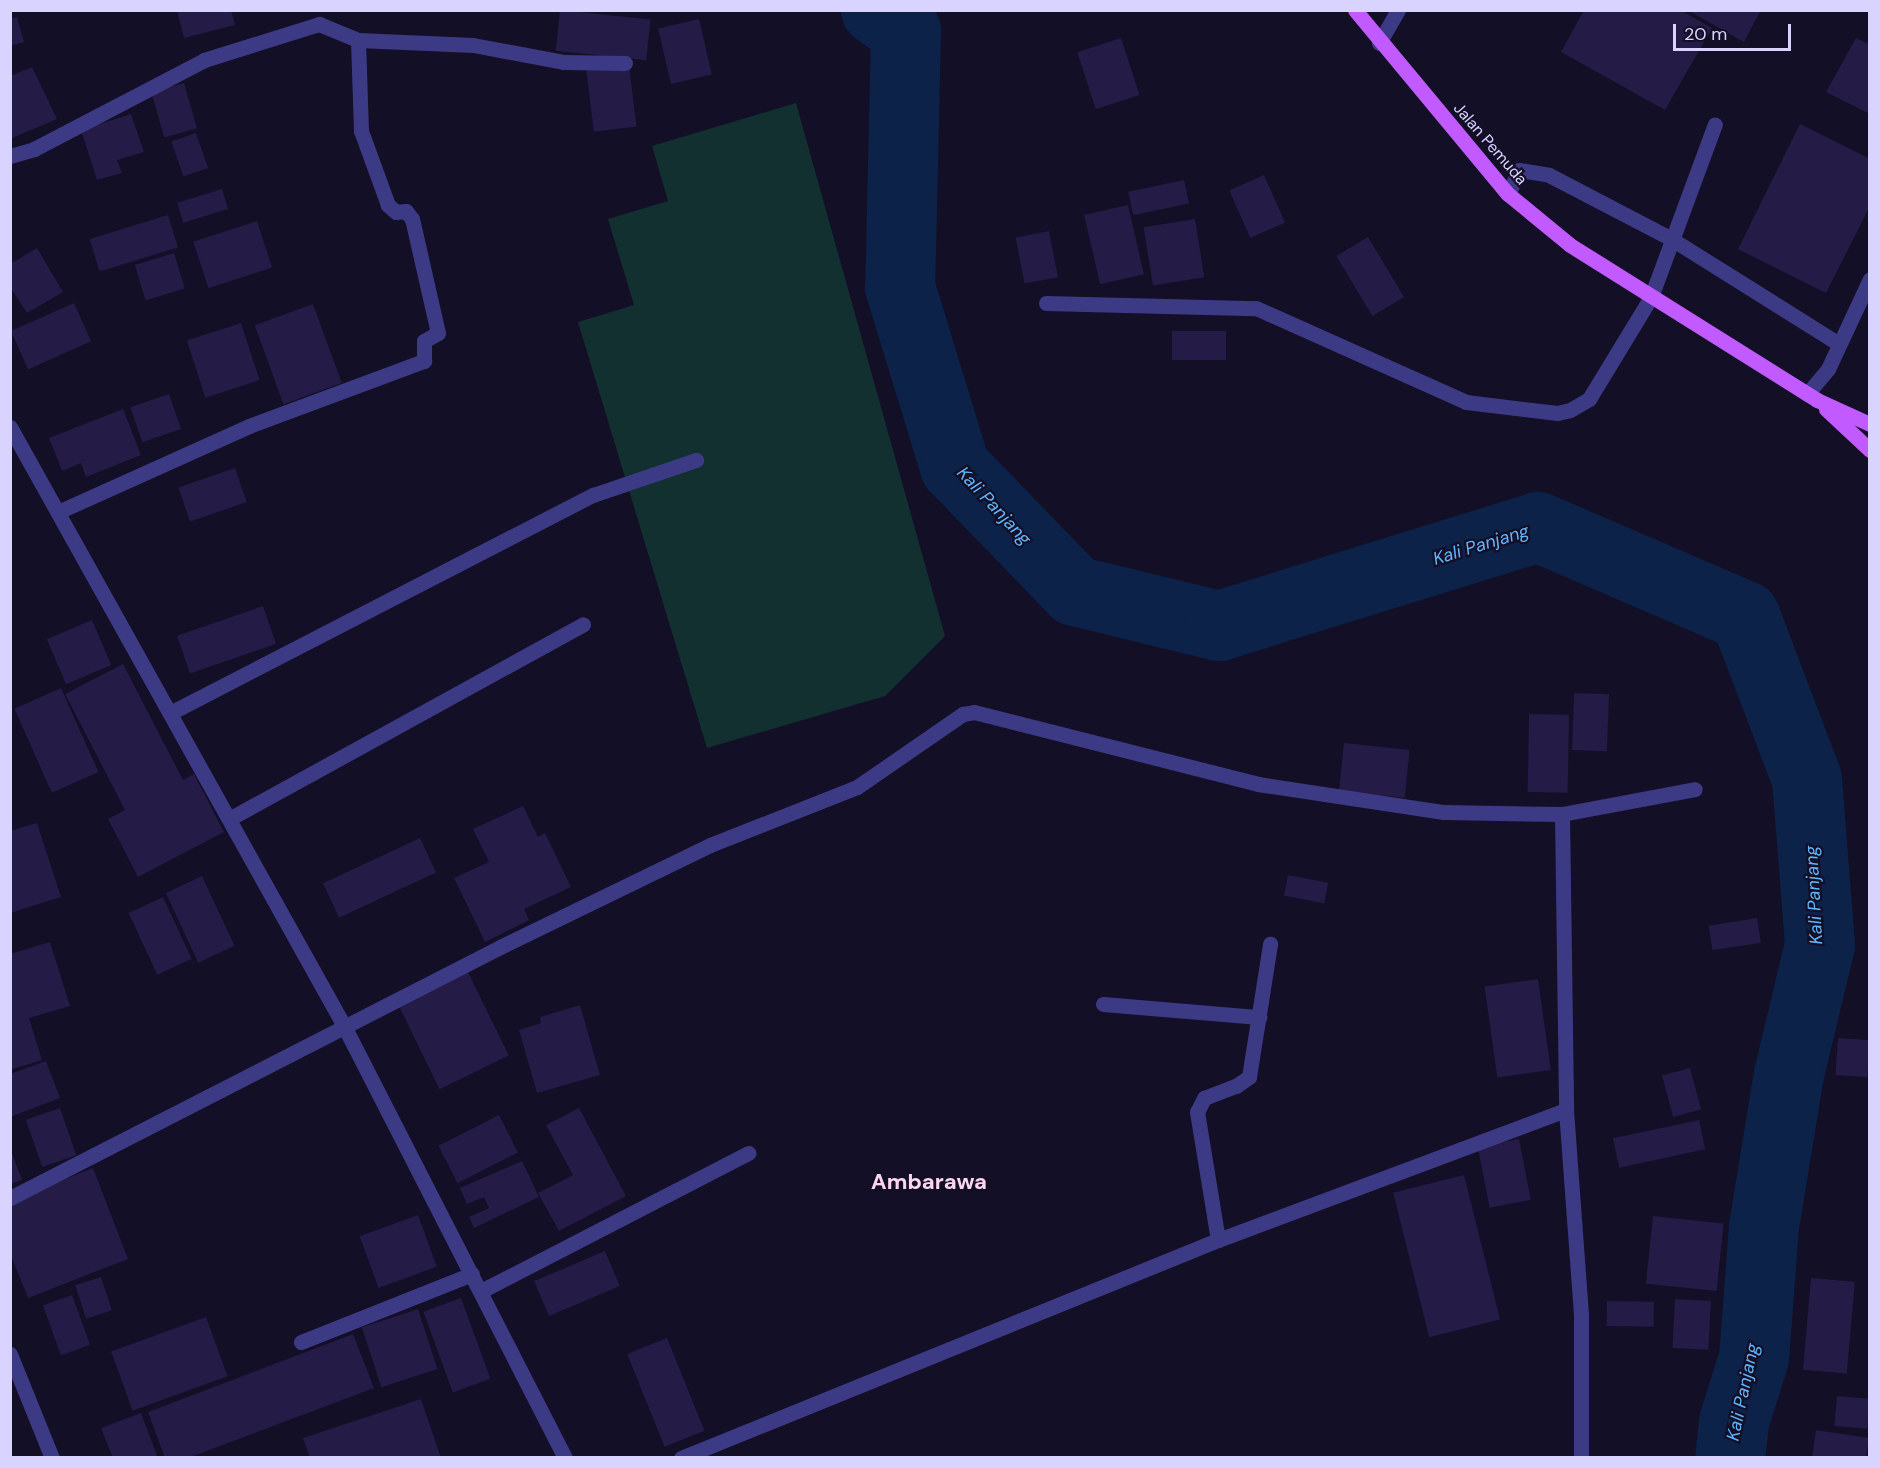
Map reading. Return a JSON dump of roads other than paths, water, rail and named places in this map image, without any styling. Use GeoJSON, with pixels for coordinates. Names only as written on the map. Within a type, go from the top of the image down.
{"type":"FeatureCollection","features":[{"type":"Feature","properties":{"kind":"main road","name":"Jalan Pemuda"},"geometry":{"type":"LineString","coordinates":[[1355,10],[1379,43],[1508,194],[1570,245],[1812,398]]}},
{"type":"Feature","properties":{"kind":"main road"},"geometry":{"type":"LineString","coordinates":[[1812,398],[1869,424]]}},
{"type":"Feature","properties":{"kind":"main road"},"geometry":{"type":"LineString","coordinates":[[1812,398],[1869,450]]}},
{"type":"Feature","properties":{"kind":"street"},"geometry":{"type":"LineString","coordinates":[[1379,43],[1398,10]]}},
{"type":"Feature","properties":{"kind":"street"},"geometry":{"type":"LineString","coordinates":[[10,156],[34,149],[204,60],[319,24],[358,40],[473,45],[564,62],[624,63]]}},
{"type":"Feature","properties":{"kind":"street"},"geometry":{"type":"LineString","coordinates":[[60,511],[249,426],[424,361],[424,341],[438,333],[412,219],[406,212],[396,212],[388,205],[361,131],[358,40]]}},
{"type":"Feature","properties":{"kind":"street"},"geometry":{"type":"LineString","coordinates":[[1046,303],[1256,308],[1466,402],[1557,413],[1589,399],[1651,297],[1670,238],[1715,124]]}},
{"type":"Feature","properties":{"kind":"street"},"geometry":{"type":"LineString","coordinates":[[1508,194],[1519,170],[1550,175],[1670,238],[1839,344]]}},
{"type":"Feature","properties":{"kind":"street"},"geometry":{"type":"LineString","coordinates":[[1812,398],[1828,369],[1869,279]]}},
{"type":"Feature","properties":{"kind":"street"},"geometry":{"type":"LineString","coordinates":[[10,427],[60,511],[343,1024],[564,1458]]}},
{"type":"Feature","properties":{"kind":"street"},"geometry":{"type":"LineString","coordinates":[[172,712],[593,495],[696,460]]}},
{"type":"Feature","properties":{"kind":"street"},"geometry":{"type":"LineString","coordinates":[[229,819],[583,624]]}},
{"type":"Feature","properties":{"kind":"street"},"geometry":{"type":"LineString","coordinates":[[10,1198],[343,1024],[710,845],[857,787],[963,714],[974,712],[1258,784],[1444,812],[1562,814],[1695,789]]}},
{"type":"Feature","properties":{"kind":"street"},"geometry":{"type":"LineString","coordinates":[[1562,814],[1566,1110],[1581,1315],[1581,1458]]}},
{"type":"Feature","properties":{"kind":"street"},"geometry":{"type":"LineString","coordinates":[[1218,1240],[1197,1112],[1204,1098],[1236,1086],[1249,1077],[1270,944]]}},
{"type":"Feature","properties":{"kind":"street"},"geometry":{"type":"LineString","coordinates":[[1103,1004],[1259,1017]]}},
{"type":"Feature","properties":{"kind":"street"},"geometry":{"type":"LineString","coordinates":[[681,1458],[1218,1240],[1566,1110]]}},
{"type":"Feature","properties":{"kind":"street"},"geometry":{"type":"LineString","coordinates":[[481,1292],[748,1153]]}},
{"type":"Feature","properties":{"kind":"street"},"geometry":{"type":"LineString","coordinates":[[301,1342],[472,1274]]}},
{"type":"Feature","properties":{"kind":"street"},"geometry":{"type":"LineString","coordinates":[[10,1354],[52,1458]]}},
{"type":"Feature","properties":{"kind":"waterway","name":"Kali Panjang"},"geometry":{"type":"LineString","coordinates":[[876,10],[906,31],[900,287],[955,467],[1075,591],[1219,626],[1538,527],[1745,616],[1807,779],[1820,945],[1789,1074],[1764,1226],[1754,1358],[1734,1422],[1730,1458]]}},
{"type":"Feature","properties":{"kind":"district","name":"Ambarawa"},"geometry":{"type":"Point","coordinates":[929,1182]}}]}
